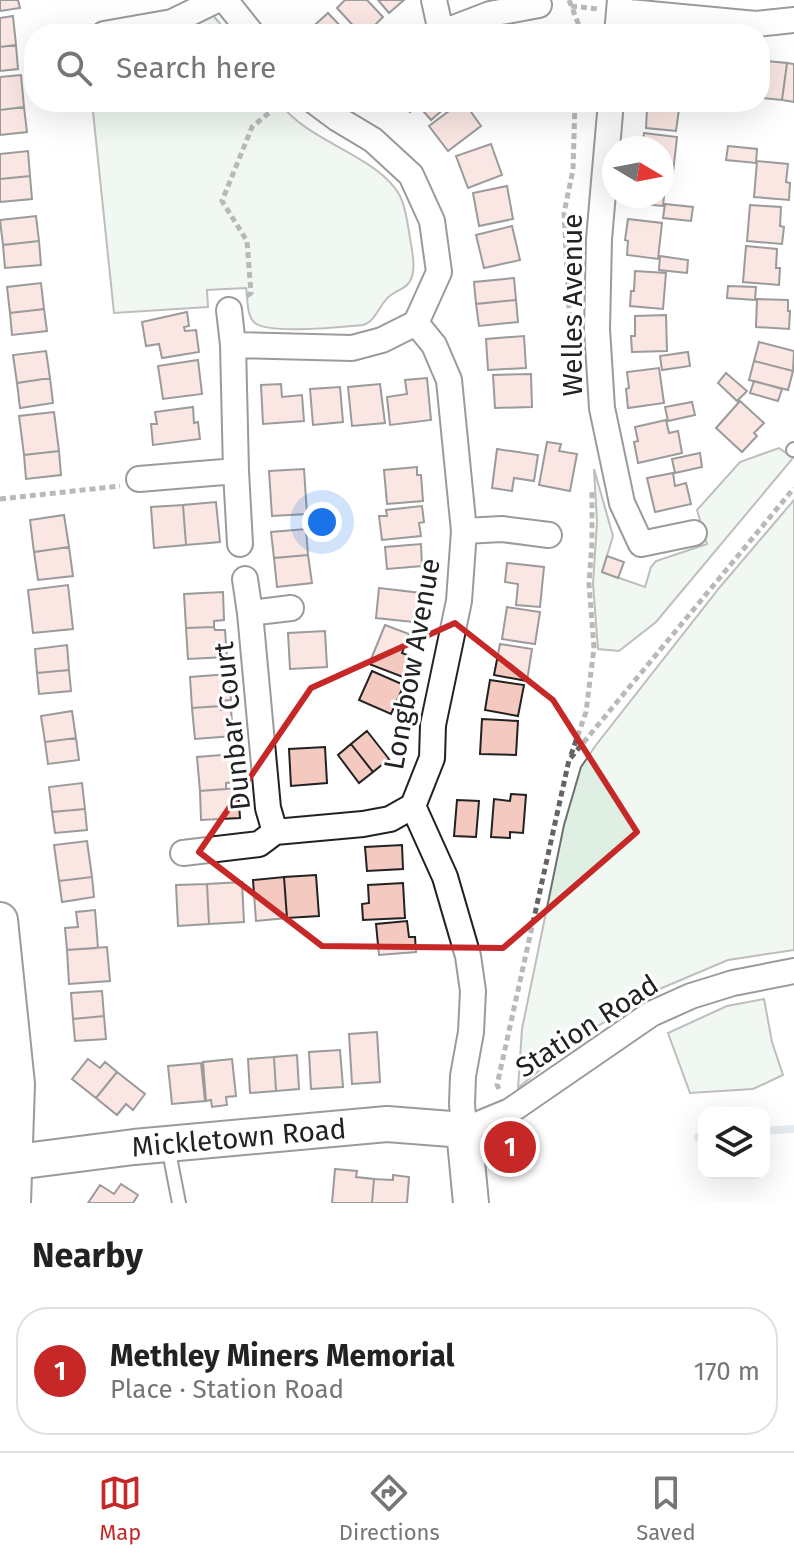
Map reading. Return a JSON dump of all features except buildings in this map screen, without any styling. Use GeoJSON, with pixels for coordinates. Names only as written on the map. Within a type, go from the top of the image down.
{"type":"FeatureCollection","features":[{"type":"Feature","properties":{"kind":"street"},"geometry":{"type":"LineString","coordinates":[[161,24],[172,22],[217,0]]}},
{"type":"Feature","properties":{"kind":"street"},"geometry":{"type":"LineString","coordinates":[[225,0],[244,24]]}},
{"type":"Feature","properties":{"kind":"street"},"geometry":{"type":"LineString","coordinates":[[434,0],[438,24]]}},
{"type":"Feature","properties":{"kind":"street"},"geometry":{"type":"LineString","coordinates":[[463,24],[490,14],[539,5]]}},
{"type":"Feature","properties":{"kind":"street"},"geometry":{"type":"LineString","coordinates":[[619,15],[756,24],[794,20]]}},
{"type":"Feature","properties":{"kind":"street"},"geometry":{"type":"LineString","coordinates":[[233,345],[352,348],[382,340],[416,323],[439,272],[432,221],[411,175],[348,112]]}},
{"type":"Feature","properties":{"kind":"street","name":"Welles Avenue"},"geometry":{"type":"LineString","coordinates":[[610,112],[599,239],[597,329],[602,408],[622,503],[641,544],[694,533]]}},
{"type":"Feature","properties":{"kind":"street"},"geometry":{"type":"LineString","coordinates":[[229,310],[240,544]]}},
{"type":"Feature","properties":{"kind":"street","name":"Longbow Avenue"},"geometry":{"type":"LineString","coordinates":[[416,323],[434,345],[449,380],[464,531],[459,601],[433,725],[432,758],[413,806],[445,877],[468,956],[473,991],[471,1032],[463,1076],[464,1130]]}},
{"type":"Feature","properties":{"kind":"street"},"geometry":{"type":"LineString","coordinates":[[139,479],[236,471]]}},
{"type":"Feature","properties":{"kind":"street","name":"Longbow Avenue"},"geometry":{"type":"LineString","coordinates":[[464,531],[502,529],[549,535]]}},
{"type":"Feature","properties":{"kind":"street","name":"Dunbar Court"},"geometry":{"type":"LineString","coordinates":[[245,579],[268,808],[275,832]]}},
{"type":"Feature","properties":{"kind":"street","name":"Dunbar Court"},"geometry":{"type":"LineString","coordinates":[[250,613],[291,608]]}},
{"type":"Feature","properties":{"kind":"street","name":"Dunbar Court"},"geometry":{"type":"LineString","coordinates":[[183,853],[259,844],[275,832],[390,819],[413,806]]}},
{"type":"Feature","properties":{"kind":"street"},"geometry":{"type":"LineString","coordinates":[[0,920],[17,1084],[13,1203]]}},
{"type":"Feature","properties":{"kind":"street","name":"Station Road"},"geometry":{"type":"LineString","coordinates":[[464,1130],[510,1111],[651,1014],[691,996],[733,983],[794,971]]}},
{"type":"Feature","properties":{"kind":"street","name":"Mickletown Road"},"geometry":{"type":"LineString","coordinates":[[16,1162],[171,1143],[387,1124],[464,1130]]}},
{"type":"Feature","properties":{"kind":"street"},"geometry":{"type":"LineString","coordinates":[[464,1130],[471,1203]]}},
{"type":"Feature","properties":{"kind":"lane"},"geometry":{"type":"LineString","coordinates":[[171,1143],[171,1162],[179,1203]]}},
{"type":"Feature","properties":{"kind":"path"},"geometry":{"type":"LineString","coordinates":[[569,0],[578,24]]}},
{"type":"Feature","properties":{"kind":"path"},"geometry":{"type":"LineString","coordinates":[[229,310],[251,293],[247,241],[222,201],[252,127],[270,112]]}},
{"type":"Feature","properties":{"kind":"path"},"geometry":{"type":"LineString","coordinates":[[0,499],[128,485],[139,479]]}},
{"type":"Feature","properties":{"kind":"path"},"geometry":{"type":"LineString","coordinates":[[510,1111],[497,1085],[569,760],[794,488]]}},
{"type":"Feature","properties":{"kind":"highlighted area"},"geometry":{"type":"Polygon","coordinates":[[[455,623],[553,700],[637,832],[503,948],[322,946],[199,852],[311,688],[455,623]]]}},
{"type":"Feature","properties":{"kind":"green space"},"geometry":{"type":"Polygon","coordinates":[[[210,12],[220,24],[189,24],[210,12]]]}},
{"type":"Feature","properties":{"kind":"green space"},"geometry":{"type":"Polygon","coordinates":[[[93,112],[288,112],[307,128],[376,170],[400,196],[406,213],[413,271],[410,281],[387,298],[368,323],[307,329],[263,326],[255,323],[250,316],[246,288],[207,290],[208,307],[114,313],[93,112]]]}},
{"type":"Feature","properties":{"kind":"green space"},"geometry":{"type":"Polygon","coordinates":[[[779,448],[793,458],[656,622],[619,651],[598,649],[593,584],[597,522],[594,469],[613,536],[602,572],[645,587],[656,561],[707,544],[697,510],[740,462],[779,448]]]}},
{"type":"Feature","properties":{"kind":"green space"},"geometry":{"type":"Polygon","coordinates":[[[794,500],[794,950],[728,960],[662,988],[581,1036],[518,1088],[522,1029],[564,825],[581,767],[720,587],[794,500]]]}},
{"type":"Feature","properties":{"kind":"green space"},"geometry":{"type":"Polygon","coordinates":[[[764,999],[772,1042],[783,1075],[753,1089],[690,1093],[668,1033],[727,1006],[764,999]]]}},
{"type":"Feature","properties":{"kind":"waterway"},"geometry":{"type":"LineString","coordinates":[[770,1131],[794,1129]]}},
{"type":"Feature","properties":{"kind":"place","name":"Methley Miners Memorial"},"geometry":{"type":"Point","coordinates":[510,1147]}}]}
